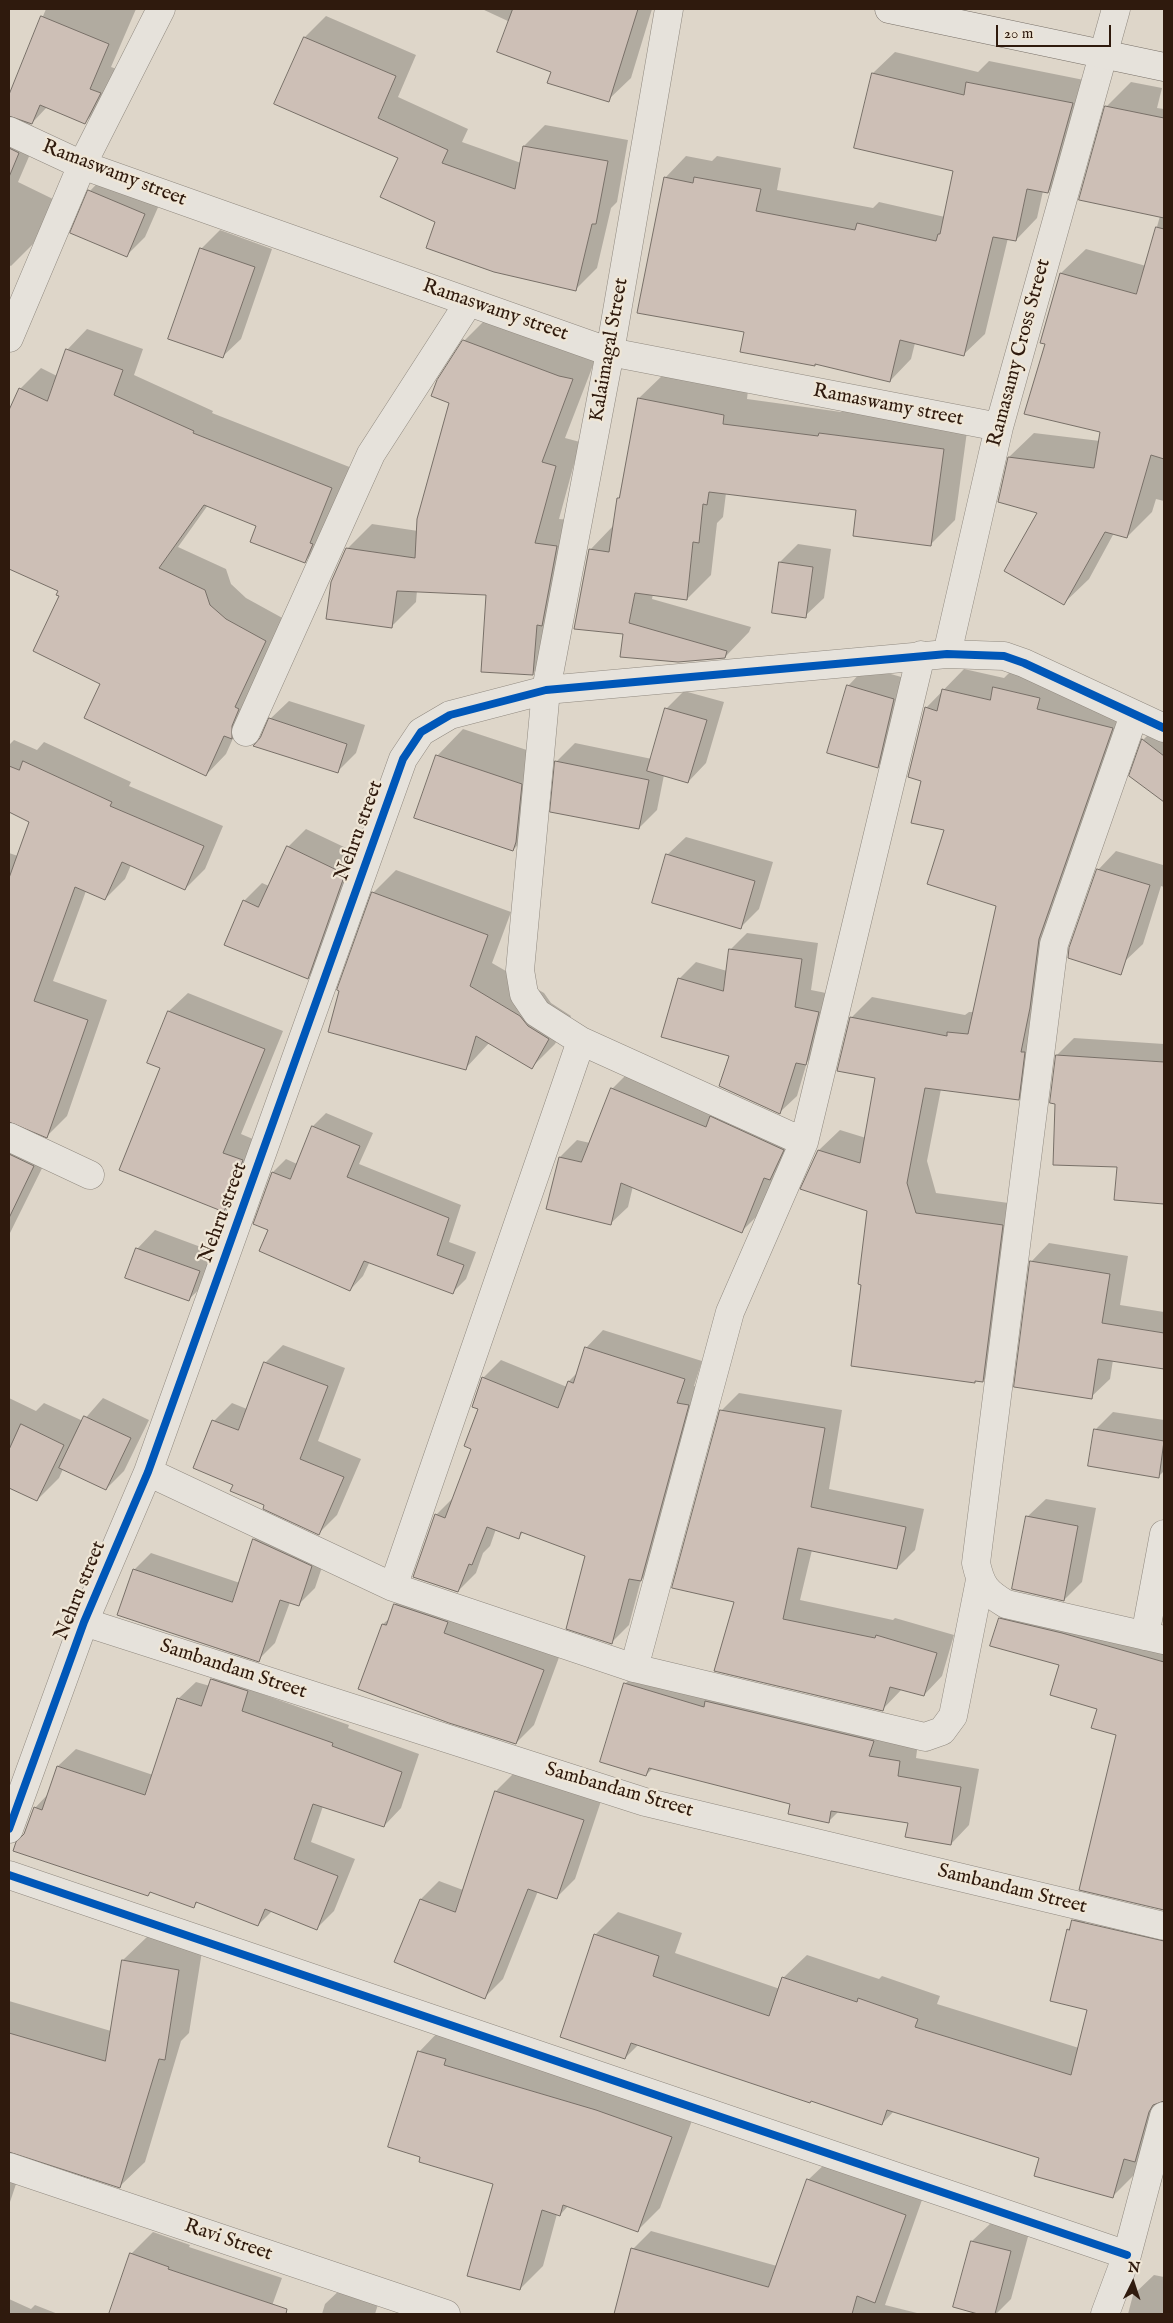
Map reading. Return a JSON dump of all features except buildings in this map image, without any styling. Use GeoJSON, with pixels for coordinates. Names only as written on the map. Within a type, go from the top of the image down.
{"type":"FeatureCollection","features":[{"type":"Feature","properties":{"kind":"street"},"geometry":{"type":"LineString","coordinates":[[9,338],[82,165],[161,9]]}},
{"type":"Feature","properties":{"kind":"street","name":"Kalaimagal Street"},"geometry":{"type":"LineString","coordinates":[[668,9],[610,352],[546,690],[520,970],[524,994],[537,1013],[581,1041],[804,1142]]}},
{"type":"Feature","properties":{"kind":"street"},"geometry":{"type":"LineString","coordinates":[[889,9],[1164,67]]}},
{"type":"Feature","properties":{"kind":"street","name":"Ramasamy Cross Street"},"geometry":{"type":"LineString","coordinates":[[634,1668],[730,1312],[804,1142],[934,654],[1116,9]]}},
{"type":"Feature","properties":{"kind":"street","name":"Ramaswamy street"},"geometry":{"type":"LineString","coordinates":[[9,132],[82,165],[610,352],[999,427]]}},
{"type":"Feature","properties":{"kind":"street"},"geometry":{"type":"LineString","coordinates":[[246,732],[370,454],[469,302]]}},
{"type":"Feature","properties":{"kind":"street","name":"Nehru street"},"geometry":{"type":"LineString","coordinates":[[9,1829],[84,1622],[148,1472],[403,758],[422,732],[450,715],[546,690],[934,654],[1004,656],[1164,728]]}},
{"type":"Feature","properties":{"kind":"street"},"geometry":{"type":"LineString","coordinates":[[1134,716],[1054,944],[976,1563],[980,1580],[989,1594],[1006,1604],[1155,1638],[1164,1534]]}},
{"type":"Feature","properties":{"kind":"street"},"geometry":{"type":"LineString","coordinates":[[393,1587],[581,1041]]}},
{"type":"Feature","properties":{"kind":"street"},"geometry":{"type":"LineString","coordinates":[[9,1137],[90,1175]]}},
{"type":"Feature","properties":{"kind":"street"},"geometry":{"type":"LineString","coordinates":[[148,1472],[393,1587],[634,1668],[925,1737],[942,1732],[953,1716],[980,1580]]}},
{"type":"Feature","properties":{"kind":"street","name":"Sambandam Street"},"geometry":{"type":"LineString","coordinates":[[84,1622],[645,1802],[1164,1926]]}},
{"type":"Feature","properties":{"kind":"street"},"geometry":{"type":"LineString","coordinates":[[9,1875],[1127,2255]]}},
{"type":"Feature","properties":{"kind":"street"},"geometry":{"type":"LineString","coordinates":[[1106,2314],[1127,2255],[1164,2116]]}},
{"type":"Feature","properties":{"kind":"street","name":"Ravi Street"},"geometry":{"type":"LineString","coordinates":[[9,2167],[446,2314]]}},
{"type":"Feature","properties":{"kind":"cycle path"},"geometry":{"type":"LineString","coordinates":[[9,1829],[84,1622],[148,1472],[403,759],[421,732],[450,715],[546,690],[947,654],[1004,656],[1024,663],[1164,728]]}},
{"type":"Feature","properties":{"kind":"cycle path"},"geometry":{"type":"LineString","coordinates":[[9,1875],[1127,2255]]}}]}
